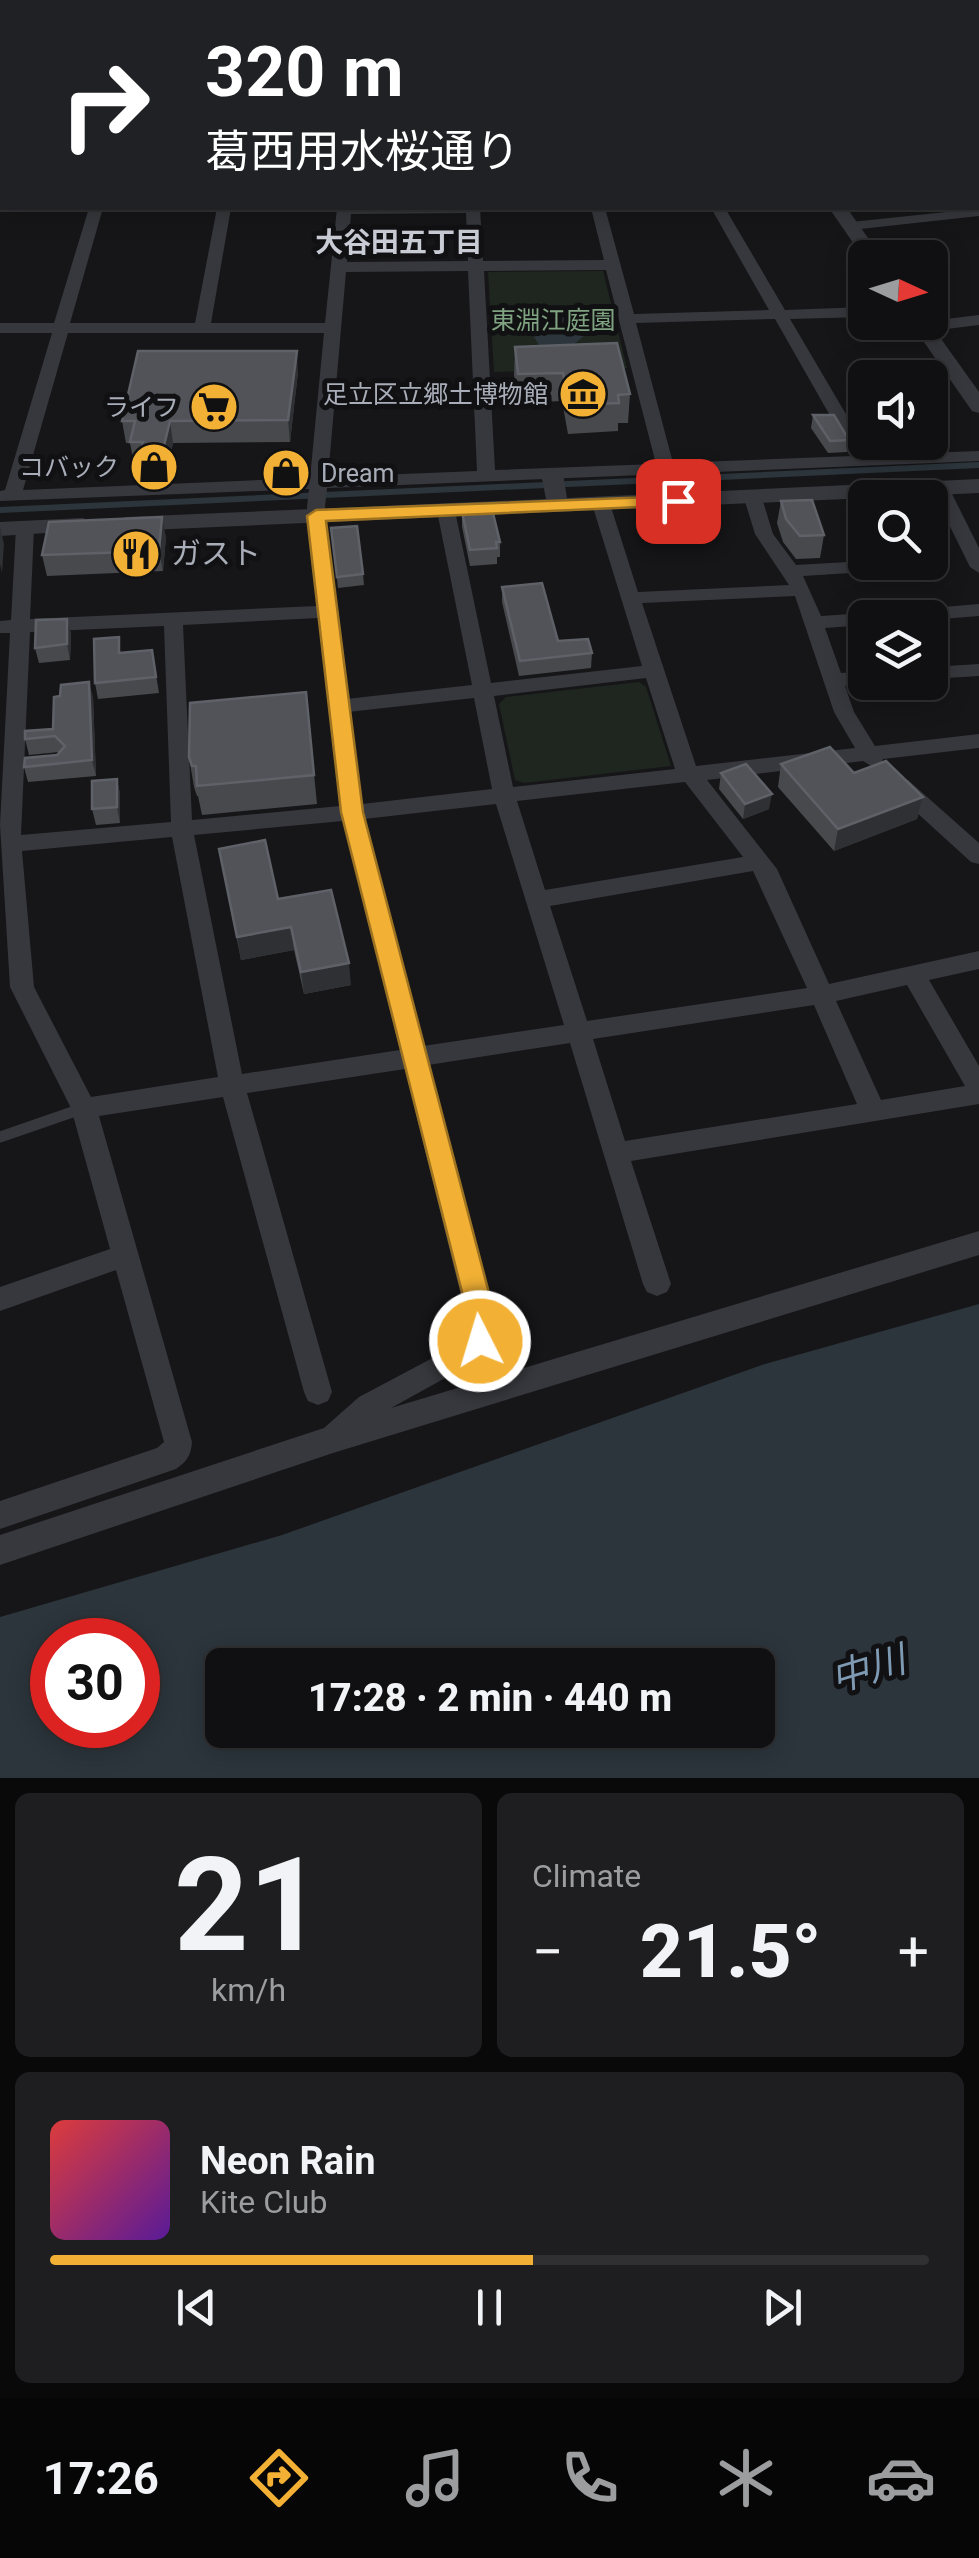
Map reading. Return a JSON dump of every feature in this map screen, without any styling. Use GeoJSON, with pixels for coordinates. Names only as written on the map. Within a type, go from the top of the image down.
{"type":"FeatureCollection","features":[{"type":"Feature","properties":{"kind":"street"},"geometry":{"type":"LineString","coordinates":[[95,210],[6,496],[172,505],[317,498],[446,511],[666,470],[979,456]]}},
{"type":"Feature","properties":{"kind":"street"},"geometry":{"type":"LineString","coordinates":[[202,327],[224,210]]}},
{"type":"Feature","properties":{"kind":"street"},"geometry":{"type":"LineString","coordinates":[[333,1439],[372,1404],[466,1354],[480,1341],[483,1329],[352,812],[337,707],[317,498],[344,210]]}},
{"type":"Feature","properties":{"kind":"street"},"geometry":{"type":"LineString","coordinates":[[473,210],[486,476]]}},
{"type":"Feature","properties":{"kind":"street"},"geometry":{"type":"LineString","coordinates":[[599,210],[666,470]]}},
{"type":"Feature","properties":{"kind":"street"},"geometry":{"type":"LineString","coordinates":[[719,210],[865,461]]}},
{"type":"Feature","properties":{"kind":"street"},"geometry":{"type":"LineString","coordinates":[[839,210],[861,240]]}},
{"type":"Feature","properties":{"kind":"street"},"geometry":{"type":"LineString","coordinates":[[851,226],[975,213]]}},
{"type":"Feature","properties":{"kind":"street"},"geometry":{"type":"LineString","coordinates":[[338,266],[613,265]]}},
{"type":"Feature","properties":{"kind":"street"},"geometry":{"type":"LineString","coordinates":[[626,319],[848,313]]}},
{"type":"Feature","properties":{"kind":"street"},"geometry":{"type":"LineString","coordinates":[[948,323],[979,320]]}},
{"type":"Feature","properties":{"kind":"street"},"geometry":{"type":"LineString","coordinates":[[0,328],[334,328]]}},
{"type":"Feature","properties":{"kind":"street"},"geometry":{"type":"LineString","coordinates":[[932,340],[979,407]]}},
{"type":"Feature","properties":{"kind":"street"},"geometry":{"type":"LineString","coordinates":[[0,1516],[166,1459],[177,1451],[178,1442],[84,1108],[26,1000],[5,844],[21,765],[9,626],[13,528],[172,505],[317,498],[486,476],[601,504],[848,493]]}},
{"type":"Feature","properties":{"kind":"street"},"geometry":{"type":"LineString","coordinates":[[948,488],[979,486]]}},
{"type":"Feature","properties":{"kind":"street"},"geometry":{"type":"LineString","coordinates":[[753,498],[764,534],[802,590],[844,712],[867,752],[979,856]]}},
{"type":"Feature","properties":{"kind":"street"},"geometry":{"type":"LineString","coordinates":[[601,504],[687,773],[769,875],[874,1113]]}},
{"type":"Feature","properties":{"kind":"street"},"geometry":{"type":"LineString","coordinates":[[446,511],[504,794],[657,1284]]}},
{"type":"Feature","properties":{"kind":"street"},"geometry":{"type":"LineString","coordinates":[[791,570],[957,562],[948,523]]}},
{"type":"Feature","properties":{"kind":"street"},"geometry":{"type":"LineString","coordinates":[[632,598],[802,590]]}},
{"type":"Feature","properties":{"kind":"street"},"geometry":{"type":"LineString","coordinates":[[948,613],[979,610]]}},
{"type":"Feature","properties":{"kind":"street"},"geometry":{"type":"LineString","coordinates":[[9,626],[326,612]]}},
{"type":"Feature","properties":{"kind":"street"},"geometry":{"type":"LineString","coordinates":[[173,619],[182,830],[232,1086],[318,1392]]}},
{"type":"Feature","properties":{"kind":"street"},"geometry":{"type":"LineString","coordinates":[[815,623],[848,620]]}},
{"type":"Feature","properties":{"kind":"street"},"geometry":{"type":"LineString","coordinates":[[948,672],[979,670]]}},
{"type":"Feature","properties":{"kind":"street"},"geometry":{"type":"LineString","coordinates":[[337,707],[654,671]]}},
{"type":"Feature","properties":{"kind":"street"},"geometry":{"type":"LineString","coordinates":[[832,680],[848,679]]}},
{"type":"Feature","properties":{"kind":"street"},"geometry":{"type":"LineString","coordinates":[[5,844],[182,830],[979,742]]}},
{"type":"Feature","properties":{"kind":"street"},"geometry":{"type":"LineString","coordinates":[[536,900],[758,862]]}},
{"type":"Feature","properties":{"kind":"street"},"geometry":{"type":"LineString","coordinates":[[84,1108],[821,995],[979,960]]}},
{"type":"Feature","properties":{"kind":"street"},"geometry":{"type":"LineString","coordinates":[[616,1154],[796,1122],[874,1113],[979,1091],[913,974]]}},
{"type":"Feature","properties":{"kind":"street"},"geometry":{"type":"LineString","coordinates":[[0,1550],[333,1439],[979,1243]]}},
{"type":"Feature","properties":{"kind":"street"},"geometry":{"type":"LineString","coordinates":[[0,1298],[124,1256]]}},
{"type":"Feature","properties":{"kind":"lane"},"geometry":{"type":"LineString","coordinates":[[0,1138],[84,1108]]}},
{"type":"Feature","properties":{"kind":"green space","name":"東淵江庭園"},"geometry":{"type":"Polygon","coordinates":[[[603,271],[627,368],[494,372],[488,272],[603,271]]]}},
{"type":"Feature","properties":{"kind":"green space"},"geometry":{"type":"Polygon","coordinates":[[[639,682],[646,687],[671,766],[524,783],[515,780],[499,704],[506,697],[639,682]]]}},
{"type":"Feature","properties":{"kind":"water"},"geometry":{"type":"Polygon","coordinates":[[[538,312],[569,317],[577,326],[595,325],[597,333],[584,336],[574,344],[576,347],[541,348],[534,337],[544,333],[533,321],[538,312]]]}},
{"type":"Feature","properties":{"kind":"water","name":"中川"},"geometry":{"type":"Polygon","coordinates":[[[979,1304],[979,1778],[0,1778],[0,1617],[282,1535],[765,1364],[979,1304]]]}},
{"type":"Feature","properties":{"kind":"building"},"geometry":{"type":"Polygon","coordinates":[[[617,343],[630,394],[618,395],[619,403],[569,405],[563,373],[518,374],[515,347],[617,343]]]}},
{"type":"Feature","properties":{"kind":"building","name":"ライフ"},"geometry":{"type":"Polygon","coordinates":[[[138,351],[297,351],[288,420],[170,421],[161,458],[139,458],[143,442],[130,442],[135,421],[122,421],[138,351]]]}},
{"type":"Feature","properties":{"kind":"building"},"geometry":{"type":"Polygon","coordinates":[[[813,415],[834,415],[848,438],[830,441],[813,415]]]}},
{"type":"Feature","properties":{"kind":"building"},"geometry":{"type":"Polygon","coordinates":[[[812,500],[824,535],[800,536],[786,519],[781,501],[812,500]]]}},
{"type":"Feature","properties":{"kind":"building"},"geometry":{"type":"Polygon","coordinates":[[[492,509],[500,542],[496,542],[497,548],[470,550],[462,512],[492,509]]]}},
{"type":"Feature","properties":{"kind":"building"},"geometry":{"type":"Polygon","coordinates":[[[162,517],[159,551],[42,555],[49,522],[162,517]]]}},
{"type":"Feature","properties":{"kind":"building"},"geometry":{"type":"Polygon","coordinates":[[[357,526],[363,574],[337,577],[331,528],[357,526]]]}},
{"type":"Feature","properties":{"kind":"building"},"geometry":{"type":"Polygon","coordinates":[[[542,583],[558,641],[588,639],[592,653],[520,661],[502,587],[542,583]]]}},
{"type":"Feature","properties":{"kind":"building"},"geometry":{"type":"Polygon","coordinates":[[[67,619],[67,644],[35,648],[36,620],[67,619]]]}},
{"type":"Feature","properties":{"kind":"building"},"geometry":{"type":"Polygon","coordinates":[[[119,637],[119,653],[152,650],[156,677],[95,683],[94,639],[119,637]]]}},
{"type":"Feature","properties":{"kind":"building"},"geometry":{"type":"Polygon","coordinates":[[[89,682],[92,760],[24,767],[25,758],[57,755],[65,746],[55,736],[25,739],[25,731],[53,729],[54,697],[60,696],[61,685],[89,682]]]}},
{"type":"Feature","properties":{"kind":"building"},"geometry":{"type":"Polygon","coordinates":[[[306,692],[314,775],[197,786],[196,766],[192,766],[189,757],[190,703],[306,692]]]}},
{"type":"Feature","properties":{"kind":"building"},"geometry":{"type":"Polygon","coordinates":[[[830,747],[854,773],[886,761],[923,797],[838,829],[781,764],[830,747]]]}},
{"type":"Feature","properties":{"kind":"building"},"geometry":{"type":"Polygon","coordinates":[[[746,764],[772,794],[745,804],[721,773],[746,764]]]}},
{"type":"Feature","properties":{"kind":"building"},"geometry":{"type":"Polygon","coordinates":[[[117,779],[117,807],[92,809],[92,781],[117,779]]]}},
{"type":"Feature","properties":{"kind":"building"},"geometry":{"type":"Polygon","coordinates":[[[265,840],[278,899],[331,890],[349,963],[301,972],[291,927],[237,937],[219,849],[265,840]]]}},
{"type":"Feature","properties":{"kind":"waterway"},"geometry":{"type":"LineString","coordinates":[[0,510],[979,465]]}},
{"type":"Feature","properties":{"kind":"place","name":"足立区立郷土博物館"},"geometry":{"type":"Point","coordinates":[583,394]}},
{"type":"Feature","properties":{"kind":"place","name":"ライフ"},"geometry":{"type":"Point","coordinates":[214,407]}},
{"type":"Feature","properties":{"kind":"place","name":"コバック"},"geometry":{"type":"Point","coordinates":[154,467]}},
{"type":"Feature","properties":{"kind":"place","name":"Dream"},"geometry":{"type":"Point","coordinates":[286,473]}},
{"type":"Feature","properties":{"kind":"place","name":"ガスト"},"geometry":{"type":"Point","coordinates":[136,554]}},
{"type":"Feature","properties":{"kind":"district","name":"大谷田五丁目"},"geometry":{"type":"Point","coordinates":[399,242]}},
{"type":"Feature","properties":{"kind":"route"},"geometry":{"type":"LineString","coordinates":[[480,1341],[482,1316],[352,812],[316,516],[678,501]]}}]}
